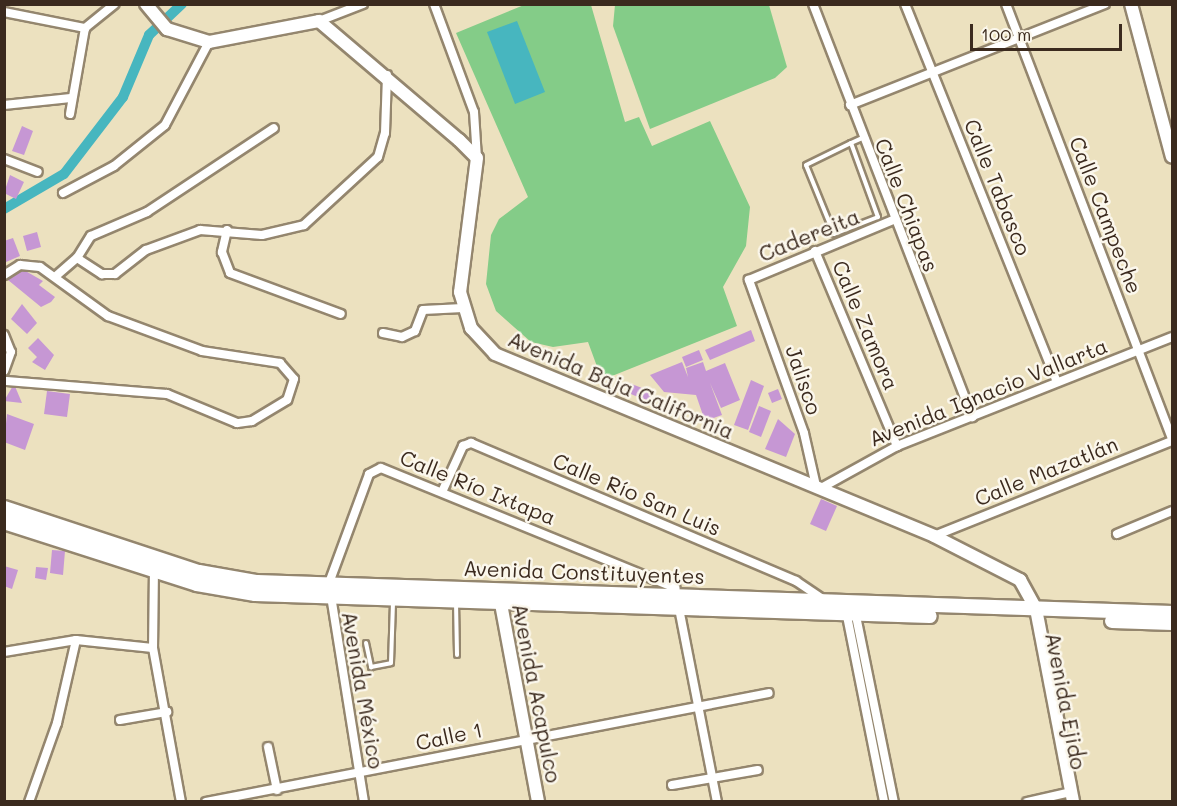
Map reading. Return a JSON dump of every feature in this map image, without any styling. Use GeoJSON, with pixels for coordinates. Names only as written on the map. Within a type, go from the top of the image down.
{"type":"FeatureCollection","features":[{"type":"Feature","properties":{"kind":"main road"},"geometry":{"type":"LineString","coordinates":[[1131,4],[1173,157]]}},
{"type":"Feature","properties":{"kind":"main road"},"geometry":{"type":"LineString","coordinates":[[149,9],[179,35],[209,42],[319,21],[387,74],[477,158]]}},
{"type":"Feature","properties":{"kind":"main road","name":"Avenida Baja California"},"geometry":{"type":"LineString","coordinates":[[477,158],[459,275],[463,308],[471,328],[495,354],[934,536],[1020,580],[1032,610]]}},
{"type":"Feature","properties":{"kind":"main road","name":"Avenida Constituyentes"},"geometry":{"type":"LineString","coordinates":[[4,508],[154,563]]}},
{"type":"Feature","properties":{"kind":"main road","name":"Avenida Constituyentes"},"geometry":{"type":"LineString","coordinates":[[4,522],[154,563],[225,578],[329,590],[500,597],[680,600],[844,609],[1173,613]]}},
{"type":"Feature","properties":{"kind":"main road","name":"Avenida Acapulco"},"geometry":{"type":"LineString","coordinates":[[500,597],[524,737],[538,801]]}},
{"type":"Feature","properties":{"kind":"main road","name":"Avenida Constituyentes"},"geometry":{"type":"LineString","coordinates":[[1032,610],[1173,623]]}},
{"type":"Feature","properties":{"kind":"main road","name":"Avenida Ejido"},"geometry":{"type":"LineString","coordinates":[[1032,610],[1068,797]]}},
{"type":"Feature","properties":{"kind":"street"},"geometry":{"type":"LineString","coordinates":[[70,114],[85,28],[115,4]]}},
{"type":"Feature","properties":{"kind":"street"},"geometry":{"type":"LineString","coordinates":[[319,21],[363,4]]}},
{"type":"Feature","properties":{"kind":"street","name":"Avenida Baja California"},"geometry":{"type":"LineString","coordinates":[[434,4],[474,112],[477,158]]}},
{"type":"Feature","properties":{"kind":"street","name":"Calle Chiapas"},"geometry":{"type":"LineString","coordinates":[[813,4],[893,220],[972,417]]}},
{"type":"Feature","properties":{"kind":"street","name":"Calle Tabasco"},"geometry":{"type":"LineString","coordinates":[[905,4],[1057,382]]}},
{"type":"Feature","properties":{"kind":"street","name":"Calle Campeche"},"geometry":{"type":"LineString","coordinates":[[1006,4],[1173,440]]}},
{"type":"Feature","properties":{"kind":"street"},"geometry":{"type":"LineString","coordinates":[[850,105],[1020,40],[1105,4]]}},
{"type":"Feature","properties":{"kind":"street"},"geometry":{"type":"LineString","coordinates":[[4,12],[85,28]]}},
{"type":"Feature","properties":{"kind":"street"},"geometry":{"type":"LineString","coordinates":[[63,193],[114,166],[165,125],[209,42]]}},
{"type":"Feature","properties":{"kind":"street"},"geometry":{"type":"LineString","coordinates":[[77,258],[102,274],[116,274],[170,238],[227,230],[262,235],[304,225],[366,173],[386,133],[387,74]]}},
{"type":"Feature","properties":{"kind":"street"},"geometry":{"type":"LineString","coordinates":[[4,105],[71,98]]}},
{"type":"Feature","properties":{"kind":"street"},"geometry":{"type":"LineString","coordinates":[[56,276],[77,258],[82,246],[104,228],[147,212],[274,128]]}},
{"type":"Feature","properties":{"kind":"street"},"geometry":{"type":"LineString","coordinates":[[4,159],[38,172]]}},
{"type":"Feature","properties":{"kind":"street","name":"Cadereita"},"geometry":{"type":"LineString","coordinates":[[749,290],[754,277],[893,220]]}},
{"type":"Feature","properties":{"kind":"street"},"geometry":{"type":"LineString","coordinates":[[227,230],[222,252],[230,273],[341,314]]}},
{"type":"Feature","properties":{"kind":"street","name":"Calle Zamora"},"geometry":{"type":"LineString","coordinates":[[815,251],[897,446]]}},
{"type":"Feature","properties":{"kind":"street"},"geometry":{"type":"LineString","coordinates":[[4,275],[30,264],[56,276],[81,301],[173,343],[280,363],[294,379],[293,390],[272,412],[237,423],[167,394],[4,381]]}},
{"type":"Feature","properties":{"kind":"street","name":"Jalisco"},"geometry":{"type":"LineString","coordinates":[[749,290],[786,379],[819,487]]}},
{"type":"Feature","properties":{"kind":"street"},"geometry":{"type":"LineString","coordinates":[[383,333],[402,336],[415,331],[423,310],[463,308]]}},
{"type":"Feature","properties":{"kind":"street"},"geometry":{"type":"LineString","coordinates":[[4,334],[11,352],[4,371]]}},
{"type":"Feature","properties":{"kind":"street","name":"Avenida Ignacio Vallarta"},"geometry":{"type":"LineString","coordinates":[[819,487],[897,446],[1173,337]]}},
{"type":"Feature","properties":{"kind":"street","name":"Calle Mazatlán"},"geometry":{"type":"LineString","coordinates":[[934,536],[1173,440]]}},
{"type":"Feature","properties":{"kind":"street","name":"Calle Río San Luis"},"geometry":{"type":"LineString","coordinates":[[442,492],[463,446],[471,443],[796,581],[844,609]]}},
{"type":"Feature","properties":{"kind":"street","name":"Calle Río Ixtapa"},"geometry":{"type":"LineString","coordinates":[[329,590],[374,468],[442,492],[669,583],[680,600]]}},
{"type":"Feature","properties":{"kind":"street"},"geometry":{"type":"LineString","coordinates":[[1117,534],[1173,511]]}},
{"type":"Feature","properties":{"kind":"street"},"geometry":{"type":"LineString","coordinates":[[154,563],[153,648],[167,712],[181,801]]}},
{"type":"Feature","properties":{"kind":"street","name":"Avenida México"},"geometry":{"type":"LineString","coordinates":[[329,590],[364,801]]}},
{"type":"Feature","properties":{"kind":"street"},"geometry":{"type":"LineString","coordinates":[[680,600],[717,801]]}},
{"type":"Feature","properties":{"kind":"street"},"geometry":{"type":"LineString","coordinates":[[844,609],[884,801]]}},
{"type":"Feature","properties":{"kind":"street"},"geometry":{"type":"LineString","coordinates":[[844,609],[894,801]]}},
{"type":"Feature","properties":{"kind":"street"},"geometry":{"type":"LineString","coordinates":[[4,652],[76,640],[153,648]]}},
{"type":"Feature","properties":{"kind":"street"},"geometry":{"type":"LineString","coordinates":[[29,801],[57,723],[76,640]]}},
{"type":"Feature","properties":{"kind":"street","name":"Calle 1"},"geometry":{"type":"LineString","coordinates":[[206,801],[358,774],[524,737],[769,693]]}},
{"type":"Feature","properties":{"kind":"street"},"geometry":{"type":"LineString","coordinates":[[120,720],[167,712]]}},
{"type":"Feature","properties":{"kind":"street"},"geometry":{"type":"LineString","coordinates":[[268,747],[277,790]]}},
{"type":"Feature","properties":{"kind":"street"},"geometry":{"type":"LineString","coordinates":[[672,784],[758,770]]}},
{"type":"Feature","properties":{"kind":"street"},"geometry":{"type":"LineString","coordinates":[[1027,801],[1068,797]]}},
{"type":"Feature","properties":{"kind":"lane"},"geometry":{"type":"LineString","coordinates":[[851,143],[878,217],[834,234],[806,165],[851,143],[862,138]]}},
{"type":"Feature","properties":{"kind":"lane"},"geometry":{"type":"LineString","coordinates":[[366,643],[371,667],[391,663],[393,593]]}},
{"type":"Feature","properties":{"kind":"lane"},"geometry":{"type":"LineString","coordinates":[[456,595],[457,655]]}},
{"type":"Feature","properties":{"kind":"green space"},"geometry":{"type":"Polygon","coordinates":[[[524,5],[591,5],[625,122],[639,117],[652,146],[710,121],[750,207],[746,246],[723,287],[737,326],[602,380],[588,342],[553,347],[531,342],[496,311],[486,284],[491,235],[499,219],[528,197],[456,33],[524,5]]]}},
{"type":"Feature","properties":{"kind":"green space"},"geometry":{"type":"Polygon","coordinates":[[[615,5],[769,5],[787,67],[775,78],[650,129],[613,26],[615,5]]]}},
{"type":"Feature","properties":{"kind":"water"},"geometry":{"type":"Polygon","coordinates":[[[517,21],[545,92],[515,104],[487,32],[517,21]]]}},
{"type":"Feature","properties":{"kind":"building"},"geometry":{"type":"Polygon","coordinates":[[[22,126],[33,131],[24,155],[12,151],[22,126]]]}},
{"type":"Feature","properties":{"kind":"building"},"geometry":{"type":"Polygon","coordinates":[[[10,175],[24,182],[16,199],[4,193],[10,175]]]}},
{"type":"Feature","properties":{"kind":"building"},"geometry":{"type":"Polygon","coordinates":[[[37,232],[41,247],[27,251],[23,236],[37,232]]]}},
{"type":"Feature","properties":{"kind":"building"},"geometry":{"type":"Polygon","coordinates":[[[13,238],[20,256],[6,262],[4,241],[13,238]]]}},
{"type":"Feature","properties":{"kind":"building"},"geometry":{"type":"Polygon","coordinates":[[[22,269],[43,281],[39,285],[55,297],[51,302],[41,307],[8,280],[22,269]]]}},
{"type":"Feature","properties":{"kind":"building"},"geometry":{"type":"Polygon","coordinates":[[[22,304],[37,323],[27,334],[11,319],[22,304]]]}},
{"type":"Feature","properties":{"kind":"building"},"geometry":{"type":"Polygon","coordinates":[[[751,330],[755,341],[710,360],[705,350],[751,330]]]}},
{"type":"Feature","properties":{"kind":"building"},"geometry":{"type":"Polygon","coordinates":[[[38,338],[54,355],[45,370],[32,362],[37,357],[28,348],[38,338]]]}},
{"type":"Feature","properties":{"kind":"building"},"geometry":{"type":"Polygon","coordinates":[[[699,350],[703,360],[686,367],[682,357],[699,350]]]}},
{"type":"Feature","properties":{"kind":"building"},"geometry":{"type":"Polygon","coordinates":[[[682,362],[688,377],[686,368],[703,362],[706,371],[725,363],[740,400],[721,408],[710,383],[722,415],[705,421],[696,395],[664,392],[650,375],[682,362]]]}},
{"type":"Feature","properties":{"kind":"building"},"geometry":{"type":"Polygon","coordinates":[[[751,380],[764,386],[748,430],[734,425],[751,380]]]}},
{"type":"Feature","properties":{"kind":"building"},"geometry":{"type":"Polygon","coordinates":[[[629,383],[642,388],[638,397],[626,392],[629,383]]]}},
{"type":"Feature","properties":{"kind":"building"},"geometry":{"type":"Polygon","coordinates":[[[14,384],[22,403],[4,401],[14,384]]]}},
{"type":"Feature","properties":{"kind":"building"},"geometry":{"type":"Polygon","coordinates":[[[643,387],[655,392],[651,402],[640,397],[643,387]]]}},
{"type":"Feature","properties":{"kind":"building"},"geometry":{"type":"Polygon","coordinates":[[[778,389],[782,399],[772,403],[768,393],[778,389]]]}},
{"type":"Feature","properties":{"kind":"building"},"geometry":{"type":"Polygon","coordinates":[[[47,391],[70,394],[67,417],[44,414],[47,391]]]}},
{"type":"Feature","properties":{"kind":"building"},"geometry":{"type":"Polygon","coordinates":[[[759,406],[771,411],[761,437],[749,432],[759,406]]]}},
{"type":"Feature","properties":{"kind":"building"},"geometry":{"type":"Polygon","coordinates":[[[7,414],[34,424],[25,450],[4,442],[7,414]]]}},
{"type":"Feature","properties":{"kind":"building"},"geometry":{"type":"Polygon","coordinates":[[[778,419],[795,434],[786,457],[765,449],[778,419]]]}},
{"type":"Feature","properties":{"kind":"building"},"geometry":{"type":"Polygon","coordinates":[[[821,499],[837,506],[826,531],[810,524],[821,499]]]}},
{"type":"Feature","properties":{"kind":"building"},"geometry":{"type":"Polygon","coordinates":[[[52,550],[65,551],[63,575],[50,573],[52,550]]]}},
{"type":"Feature","properties":{"kind":"building"},"geometry":{"type":"Polygon","coordinates":[[[4,566],[18,570],[12,589],[4,586],[4,566]]]}},
{"type":"Feature","properties":{"kind":"building"},"geometry":{"type":"Polygon","coordinates":[[[36,567],[48,568],[46,580],[35,578],[36,567]]]}},
{"type":"Feature","properties":{"kind":"waterway"},"geometry":{"type":"LineString","coordinates":[[4,209],[64,174],[123,97],[149,35],[182,4]]}}]}
